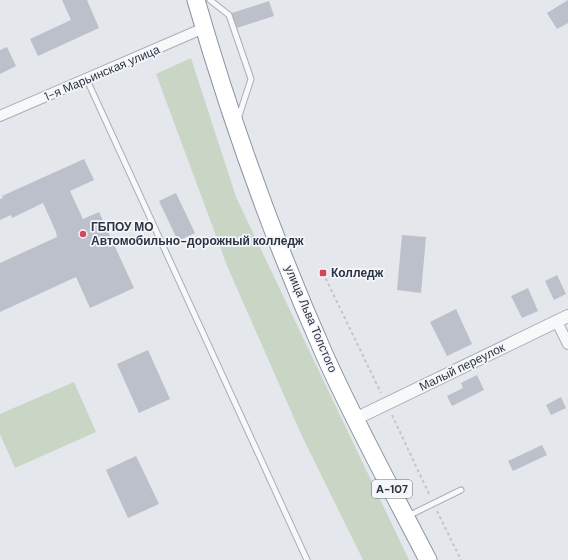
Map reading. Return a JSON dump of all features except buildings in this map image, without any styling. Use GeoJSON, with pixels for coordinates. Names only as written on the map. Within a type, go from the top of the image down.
{"type":"FeatureCollection","features":[{"type":"Feature","properties":{"kind":"highway","name":"улица Льва Толстого"},"geometry":{"type":"LineString","coordinates":[[196,0],[236,126],[272,226],[304,306],[355,419],[428,560]]}},
{"type":"Feature","properties":{"kind":"street","name":"1-я Марьинская улица"},"geometry":{"type":"LineString","coordinates":[[0,116],[87,80],[204,28]]}},
{"type":"Feature","properties":{"kind":"street","name":"Малый переулок"},"geometry":{"type":"LineString","coordinates":[[355,419],[568,316]]}},
{"type":"Feature","properties":{"kind":"street"},"geometry":{"type":"LineString","coordinates":[[557,322],[568,344]]}},
{"type":"Feature","properties":{"kind":"lane"},"geometry":{"type":"LineString","coordinates":[[210,0],[229,15],[251,79],[236,126]]}},
{"type":"Feature","properties":{"kind":"lane"},"geometry":{"type":"LineString","coordinates":[[87,80],[307,560]]}},
{"type":"Feature","properties":{"kind":"lane"},"geometry":{"type":"LineString","coordinates":[[406,517],[461,490]]}},
{"type":"Feature","properties":{"kind":"path"},"geometry":{"type":"LineString","coordinates":[[323,273],[387,403],[461,560]]}},
{"type":"Feature","properties":{"kind":"green space"},"geometry":{"type":"Polygon","coordinates":[[[191,58],[236,197],[409,560],[363,560],[301,434],[228,268],[156,74],[191,58]]]}},
{"type":"Feature","properties":{"kind":"green space"},"geometry":{"type":"Polygon","coordinates":[[[74,382],[96,432],[15,468],[0,434],[0,414],[74,382]]]}},
{"type":"Feature","properties":{"kind":"place","name":"ГБПОУ МО Автомобильно-дорожный колледж"},"geometry":{"type":"Point","coordinates":[83,234]}},
{"type":"Feature","properties":{"kind":"place","name":"Колледж"},"geometry":{"type":"Point","coordinates":[323,273]}}]}
